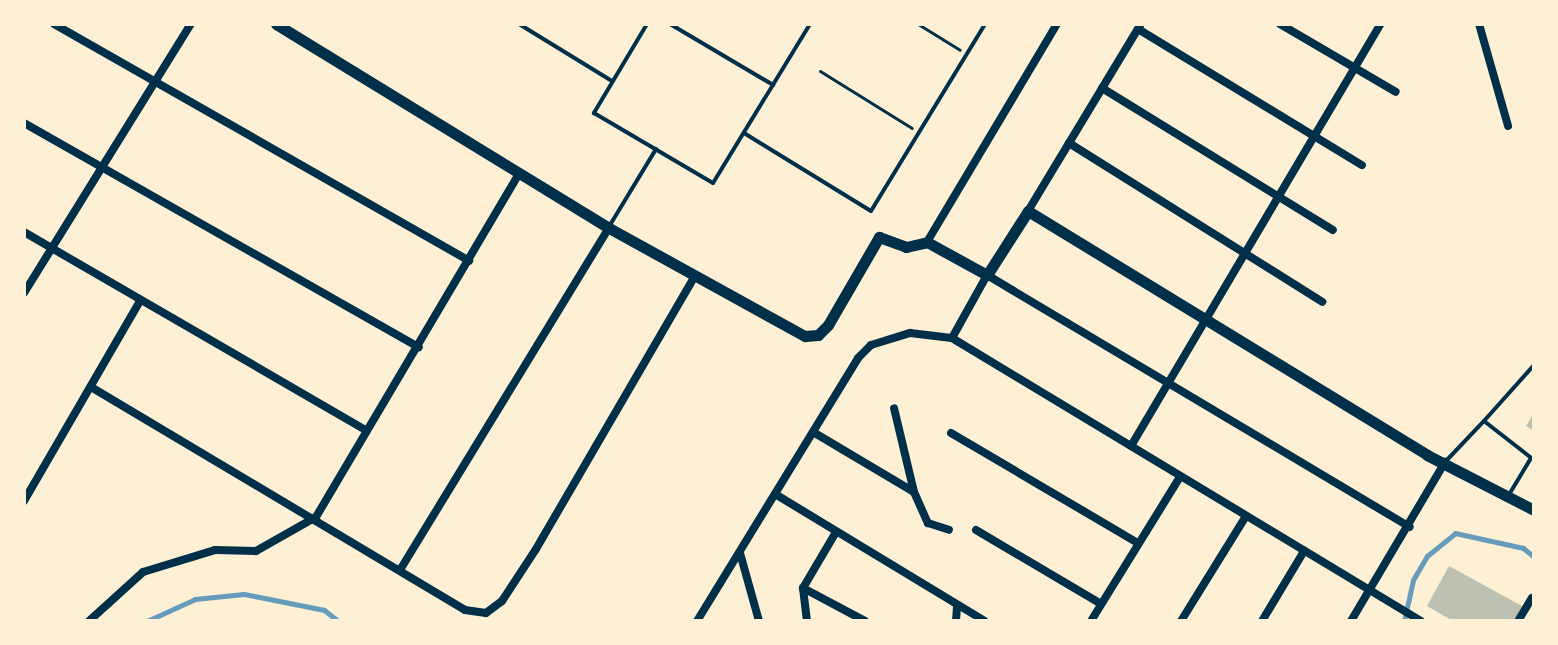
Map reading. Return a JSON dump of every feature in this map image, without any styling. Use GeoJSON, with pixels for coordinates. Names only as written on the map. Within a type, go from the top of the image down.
{"type":"FeatureCollection","features":[{"type":"Feature","properties":{"kind":"street"},"geometry":{"type":"LineString","coordinates":[[54,24],[154,84],[469,261]]}},
{"type":"Feature","properties":{"kind":"street"},"geometry":{"type":"LineString","coordinates":[[24,293],[191,24]]}},
{"type":"Feature","properties":{"kind":"street"},"geometry":{"type":"LineString","coordinates":[[276,24],[609,228],[777,324],[805,336],[818,335],[879,237],[906,247],[927,242],[1170,381],[1410,527]]}},
{"type":"Feature","properties":{"kind":"street"},"geometry":{"type":"LineString","coordinates":[[927,242],[1057,24]]}},
{"type":"Feature","properties":{"kind":"street"},"geometry":{"type":"LineString","coordinates":[[1280,24],[1396,92]]}},
{"type":"Feature","properties":{"kind":"street"},"geometry":{"type":"LineString","coordinates":[[1131,446],[1281,199],[1381,24]]}},
{"type":"Feature","properties":{"kind":"street"},"geometry":{"type":"LineString","coordinates":[[1479,24],[1508,126]]}},
{"type":"Feature","properties":{"kind":"street"},"geometry":{"type":"LineString","coordinates":[[952,338],[987,275],[1140,26],[1362,165]]}},
{"type":"Feature","properties":{"kind":"street"},"geometry":{"type":"LineString","coordinates":[[1102,88],[1333,230]]}},
{"type":"Feature","properties":{"kind":"street"},"geometry":{"type":"LineString","coordinates":[[24,123],[102,170],[419,347]]}},
{"type":"Feature","properties":{"kind":"street"},"geometry":{"type":"LineString","coordinates":[[1069,143],[1322,302]]}},
{"type":"Feature","properties":{"kind":"street"},"geometry":{"type":"LineString","coordinates":[[89,621],[143,572],[215,550],[256,551],[316,517],[519,174]]}},
{"type":"Feature","properties":{"kind":"street"},"geometry":{"type":"LineString","coordinates":[[1028,211],[1445,462],[1534,510]]}},
{"type":"Feature","properties":{"kind":"street"},"geometry":{"type":"LineString","coordinates":[[400,570],[609,228]]}},
{"type":"Feature","properties":{"kind":"street"},"geometry":{"type":"LineString","coordinates":[[24,232],[366,430]]}},
{"type":"Feature","properties":{"kind":"street"},"geometry":{"type":"LineString","coordinates":[[91,387],[316,517],[472,617],[486,613],[502,601],[694,277]]}},
{"type":"Feature","properties":{"kind":"street"},"geometry":{"type":"LineString","coordinates":[[24,501],[140,301]]}},
{"type":"Feature","properties":{"kind":"street"},"geometry":{"type":"LineString","coordinates":[[697,621],[858,358],[871,345],[910,333],[952,338],[1420,620]]}},
{"type":"Feature","properties":{"kind":"street"},"geometry":{"type":"LineString","coordinates":[[894,408],[914,492],[928,523],[949,530]]}},
{"type":"Feature","properties":{"kind":"street"},"geometry":{"type":"LineString","coordinates":[[813,432],[914,492]]}},
{"type":"Feature","properties":{"kind":"street"},"geometry":{"type":"LineString","coordinates":[[951,433],[1138,543]]}},
{"type":"Feature","properties":{"kind":"street"},"geometry":{"type":"LineString","coordinates":[[1351,621],[1410,527],[1445,462]]}},
{"type":"Feature","properties":{"kind":"street"},"geometry":{"type":"LineString","coordinates":[[1091,621],[1180,477]]}},
{"type":"Feature","properties":{"kind":"street"},"geometry":{"type":"LineString","coordinates":[[775,494],[985,621]]}},
{"type":"Feature","properties":{"kind":"street"},"geometry":{"type":"LineString","coordinates":[[1181,621],[1246,516]]}},
{"type":"Feature","properties":{"kind":"street"},"geometry":{"type":"LineString","coordinates":[[976,530],[1101,604]]}},
{"type":"Feature","properties":{"kind":"street"},"geometry":{"type":"LineString","coordinates":[[807,621],[803,588],[836,532]]}},
{"type":"Feature","properties":{"kind":"street"},"geometry":{"type":"LineString","coordinates":[[1262,621],[1304,551]]}},
{"type":"Feature","properties":{"kind":"street"},"geometry":{"type":"LineString","coordinates":[[740,553],[759,621]]}},
{"type":"Feature","properties":{"kind":"street"},"geometry":{"type":"LineString","coordinates":[[803,588],[865,621]]}},
{"type":"Feature","properties":{"kind":"street"},"geometry":{"type":"LineString","coordinates":[[1518,621],[1532,598]]}},
{"type":"Feature","properties":{"kind":"street"},"geometry":{"type":"LineString","coordinates":[[956,621],[957,606]]}},
{"type":"Feature","properties":{"kind":"lane"},"geometry":{"type":"LineString","coordinates":[[519,24],[613,81]]}},
{"type":"Feature","properties":{"kind":"lane"},"geometry":{"type":"LineString","coordinates":[[647,24],[594,113],[713,183],[810,24]]}},
{"type":"Feature","properties":{"kind":"lane"},"geometry":{"type":"LineString","coordinates":[[670,24],[773,85]]}},
{"type":"Feature","properties":{"kind":"lane"},"geometry":{"type":"LineString","coordinates":[[744,133],[871,211],[985,24]]}},
{"type":"Feature","properties":{"kind":"lane"},"geometry":{"type":"LineString","coordinates":[[609,228],[656,149]]}},
{"type":"Feature","properties":{"kind":"lane"},"geometry":{"type":"LineString","coordinates":[[1445,462],[1534,365]]}},
{"type":"Feature","properties":{"kind":"lane"},"geometry":{"type":"LineString","coordinates":[[1484,421],[1533,459],[1508,496]]}},
{"type":"Feature","properties":{"kind":"path"},"geometry":{"type":"LineString","coordinates":[[918,24],[967,54]]}},
{"type":"Feature","properties":{"kind":"path"},"geometry":{"type":"LineString","coordinates":[[820,71],[920,132]]}},
{"type":"Feature","properties":{"kind":"building"},"geometry":{"type":"Polygon","coordinates":[[[1534,413],[1534,431],[1526,426],[1534,413]]]}},
{"type":"Feature","properties":{"kind":"building"},"geometry":{"type":"Polygon","coordinates":[[[1449,566],[1522,606],[1514,621],[1453,621],[1427,606],[1449,566]]]}},
{"type":"Feature","properties":{"kind":"waterway"},"geometry":{"type":"LineString","coordinates":[[1404,621],[1413,580],[1427,556],[1455,533],[1523,548],[1534,557]]}},
{"type":"Feature","properties":{"kind":"waterway"},"geometry":{"type":"LineString","coordinates":[[147,621],[195,599],[244,594],[324,610],[338,621]]}}]}
